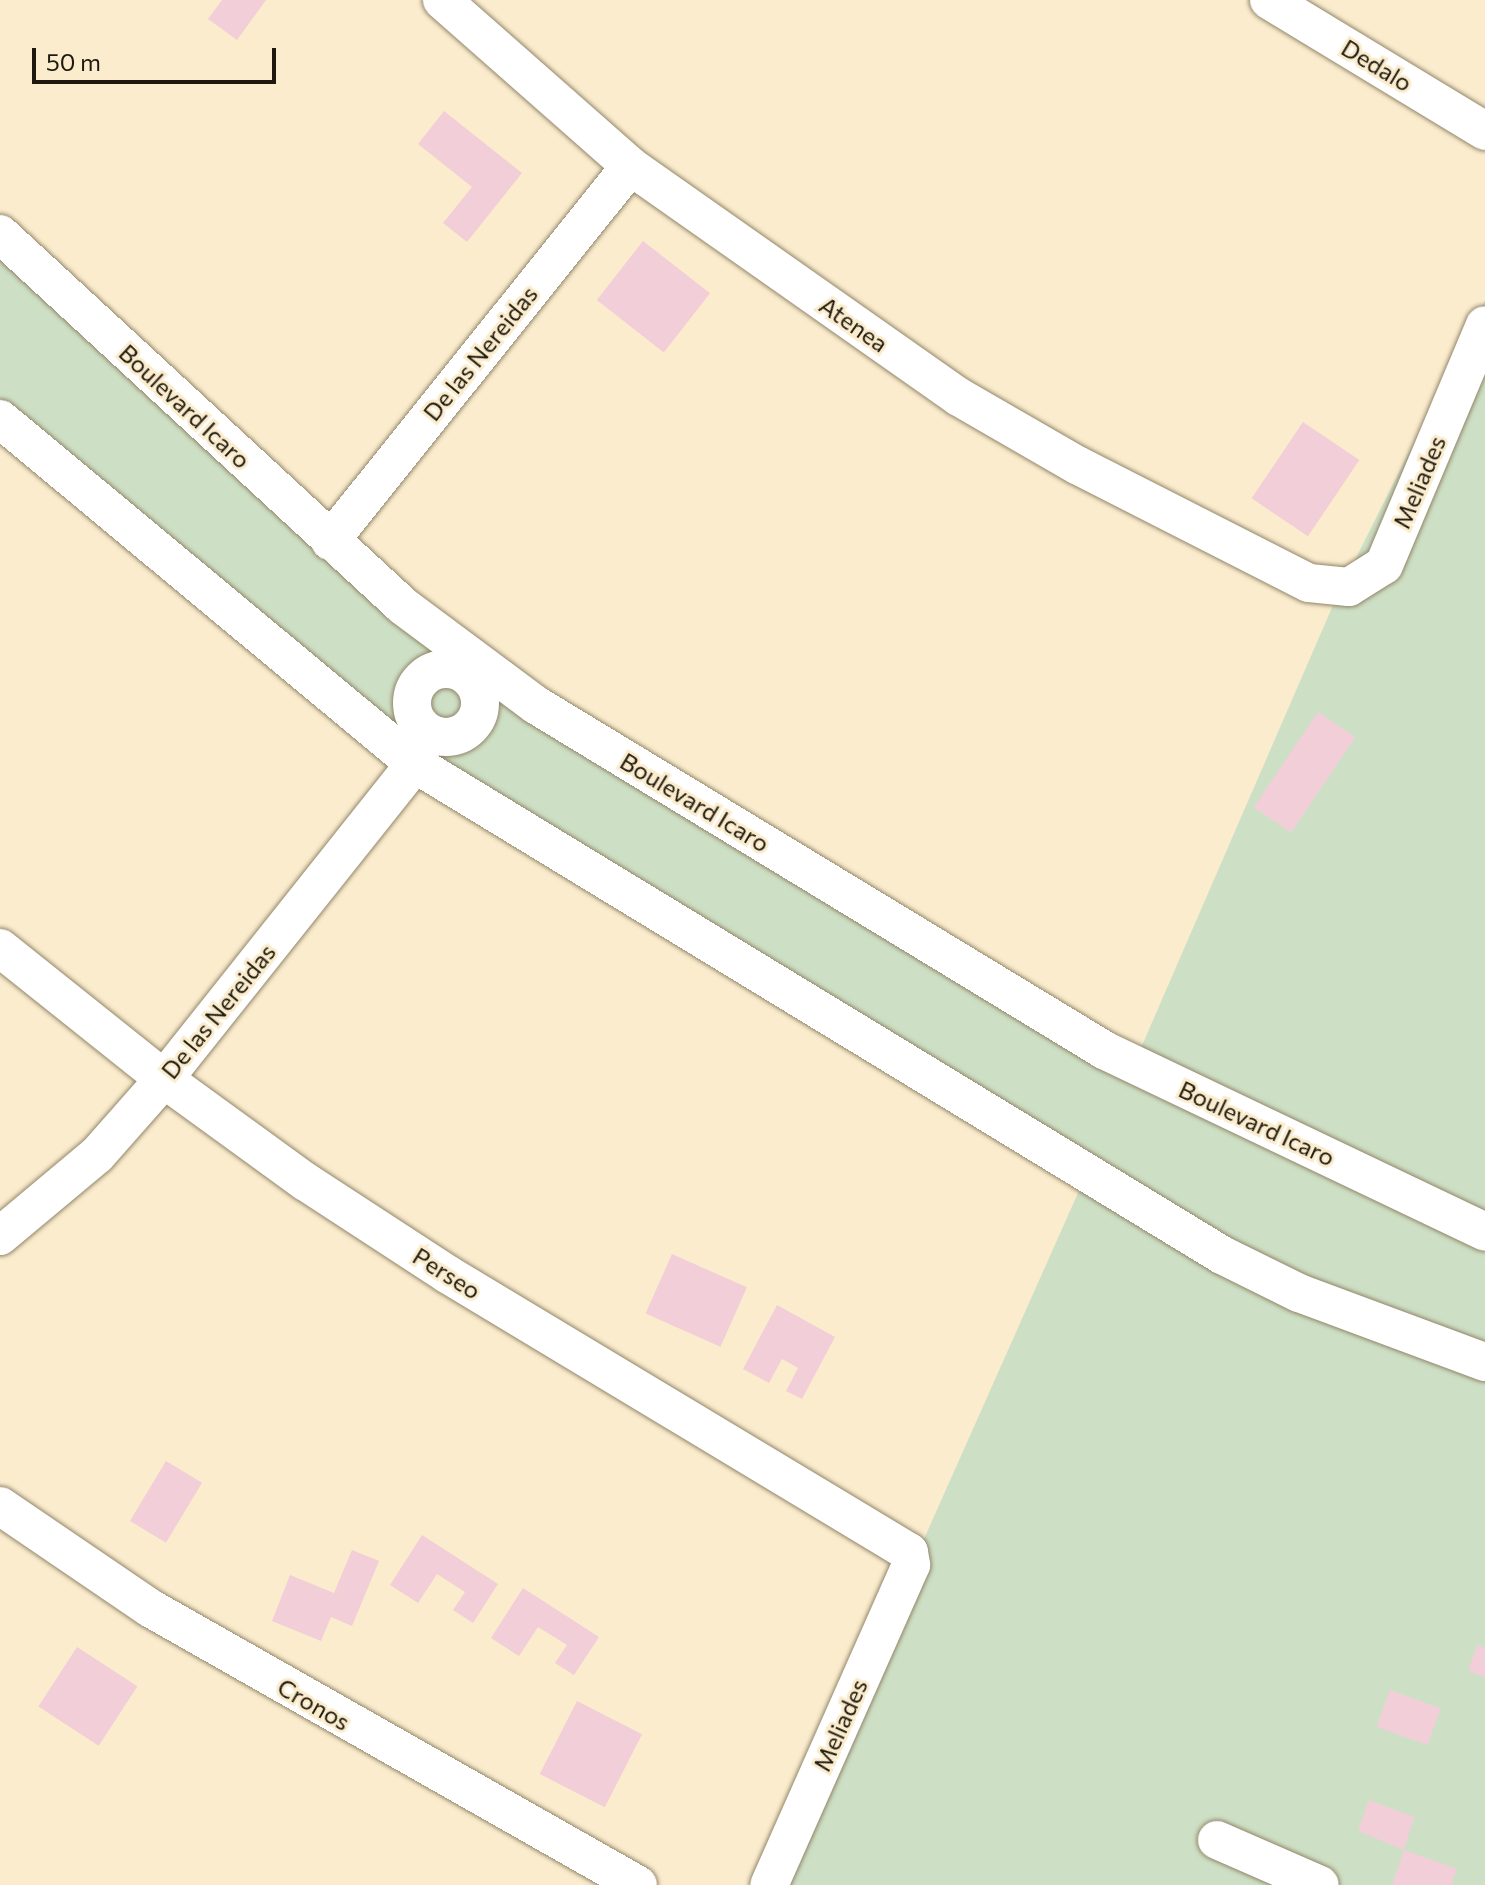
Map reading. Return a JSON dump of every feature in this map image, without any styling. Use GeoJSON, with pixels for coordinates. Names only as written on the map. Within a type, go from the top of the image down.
{"type":"FeatureCollection","features":[{"type":"Feature","properties":{"kind":"street","name":"Atenea"},"geometry":{"type":"LineString","coordinates":[[442,0],[630,166],[959,397],[1077,465],[1309,583]]}},
{"type":"Feature","properties":{"kind":"street","name":"Dedalo"},"geometry":{"type":"LineString","coordinates":[[1269,0],[1485,131]]}},
{"type":"Feature","properties":{"kind":"street","name":"De las Nereidas"},"geometry":{"type":"LineString","coordinates":[[330,541],[630,166]]}},
{"type":"Feature","properties":{"kind":"street","name":"Boulevard Icaro"},"geometry":{"type":"LineString","coordinates":[[0,234],[403,606],[536,705],[1104,1050],[1485,1232]]}},
{"type":"Feature","properties":{"kind":"street","name":"Meliades"},"geometry":{"type":"LineString","coordinates":[[1309,583],[1349,587],[1384,565],[1485,325]]}},
{"type":"Feature","properties":{"kind":"street"},"geometry":{"type":"LineString","coordinates":[[0,419],[421,748],[1222,1255],[1299,1293],[1485,1362]]}},
{"type":"Feature","properties":{"kind":"street"},"geometry":{"type":"LineString","coordinates":[[403,606],[427,675],[412,703],[421,748]]}},
{"type":"Feature","properties":{"kind":"street"},"geometry":{"type":"LineString","coordinates":[[427,675],[459,671],[480,696],[536,705]]}},
{"type":"Feature","properties":{"kind":"street"},"geometry":{"type":"LineString","coordinates":[[421,748],[460,734],[477,719],[480,696]]}},
{"type":"Feature","properties":{"kind":"street","name":"De las Nereidas"},"geometry":{"type":"LineString","coordinates":[[0,1236],[97,1155],[164,1079],[421,748]]}},
{"type":"Feature","properties":{"kind":"street","name":"Perseo"},"geometry":{"type":"LineString","coordinates":[[0,948],[164,1079],[306,1182],[447,1274],[909,1552],[911,1565]]}},
{"type":"Feature","properties":{"kind":"street","name":"Cronos"},"geometry":{"type":"LineString","coordinates":[[0,1506],[150,1608],[638,1885]]}},
{"type":"Feature","properties":{"kind":"street","name":"Meliades"},"geometry":{"type":"LineString","coordinates":[[769,1885],[911,1565]]}},
{"type":"Feature","properties":{"kind":"street"},"geometry":{"type":"LineString","coordinates":[[1217,1840],[1320,1885]]}},
{"type":"Feature","properties":{"kind":"green space"},"geometry":{"type":"Polygon","coordinates":[[[0,234],[536,705],[1134,1064],[1337,596],[1485,300],[1485,1885],[770,1885],[1086,1175],[415,764],[0,419],[0,234]]]}},
{"type":"Feature","properties":{"kind":"building"},"geometry":{"type":"Polygon","coordinates":[[[222,0],[266,0],[237,40],[208,19],[222,0]]]}},
{"type":"Feature","properties":{"kind":"building"},"geometry":{"type":"Polygon","coordinates":[[[444,111],[522,173],[467,242],[443,223],[472,187],[418,144],[444,111]]]}},
{"type":"Feature","properties":{"kind":"building"},"geometry":{"type":"Polygon","coordinates":[[[643,241],[710,293],[664,352],[597,300],[643,241]]]}},
{"type":"Feature","properties":{"kind":"building"},"geometry":{"type":"Polygon","coordinates":[[[1303,422],[1359,460],[1308,536],[1252,498],[1303,422]]]}},
{"type":"Feature","properties":{"kind":"building"},"geometry":{"type":"Polygon","coordinates":[[[1318,712],[1355,737],[1291,833],[1254,807],[1318,712]]]}},
{"type":"Feature","properties":{"kind":"building"},"geometry":{"type":"Polygon","coordinates":[[[672,1254],[747,1287],[720,1347],[646,1313],[672,1254]]]}},
{"type":"Feature","properties":{"kind":"building"},"geometry":{"type":"Polygon","coordinates":[[[777,1305],[835,1337],[802,1399],[786,1391],[798,1368],[782,1359],[769,1383],[743,1369],[777,1305]]]}},
{"type":"Feature","properties":{"kind":"building"},"geometry":{"type":"Polygon","coordinates":[[[166,1461],[202,1483],[166,1543],[130,1521],[166,1461]]]}},
{"type":"Feature","properties":{"kind":"building"},"geometry":{"type":"Polygon","coordinates":[[[422,1535],[498,1584],[473,1623],[453,1610],[465,1592],[437,1574],[418,1603],[390,1585],[422,1535]]]}},
{"type":"Feature","properties":{"kind":"building"},"geometry":{"type":"Polygon","coordinates":[[[352,1550],[379,1561],[352,1626],[331,1617],[321,1641],[272,1621],[290,1575],[334,1593],[352,1550]]]}},
{"type":"Feature","properties":{"kind":"building"},"geometry":{"type":"Polygon","coordinates":[[[523,1588],[599,1637],[574,1675],[555,1663],[567,1645],[538,1627],[519,1656],[491,1638],[523,1588]]]}},
{"type":"Feature","properties":{"kind":"building"},"geometry":{"type":"Polygon","coordinates":[[[1477,1645],[1485,1648],[1485,1677],[1468,1671],[1477,1645]]]}},
{"type":"Feature","properties":{"kind":"building"},"geometry":{"type":"Polygon","coordinates":[[[77,1647],[137,1686],[99,1746],[38,1707],[77,1647]]]}},
{"type":"Feature","properties":{"kind":"building"},"geometry":{"type":"Polygon","coordinates":[[[1390,1690],[1441,1708],[1427,1745],[1377,1727],[1390,1690]]]}},
{"type":"Feature","properties":{"kind":"building"},"geometry":{"type":"Polygon","coordinates":[[[577,1701],[642,1734],[605,1807],[540,1774],[577,1701]]]}},
{"type":"Feature","properties":{"kind":"building"},"geometry":{"type":"Polygon","coordinates":[[[1369,1800],[1414,1817],[1404,1850],[1358,1831],[1369,1800]]]}},
{"type":"Feature","properties":{"kind":"building"},"geometry":{"type":"Polygon","coordinates":[[[1404,1850],[1457,1869],[1451,1885],[1392,1885],[1404,1850]]]}}]}
